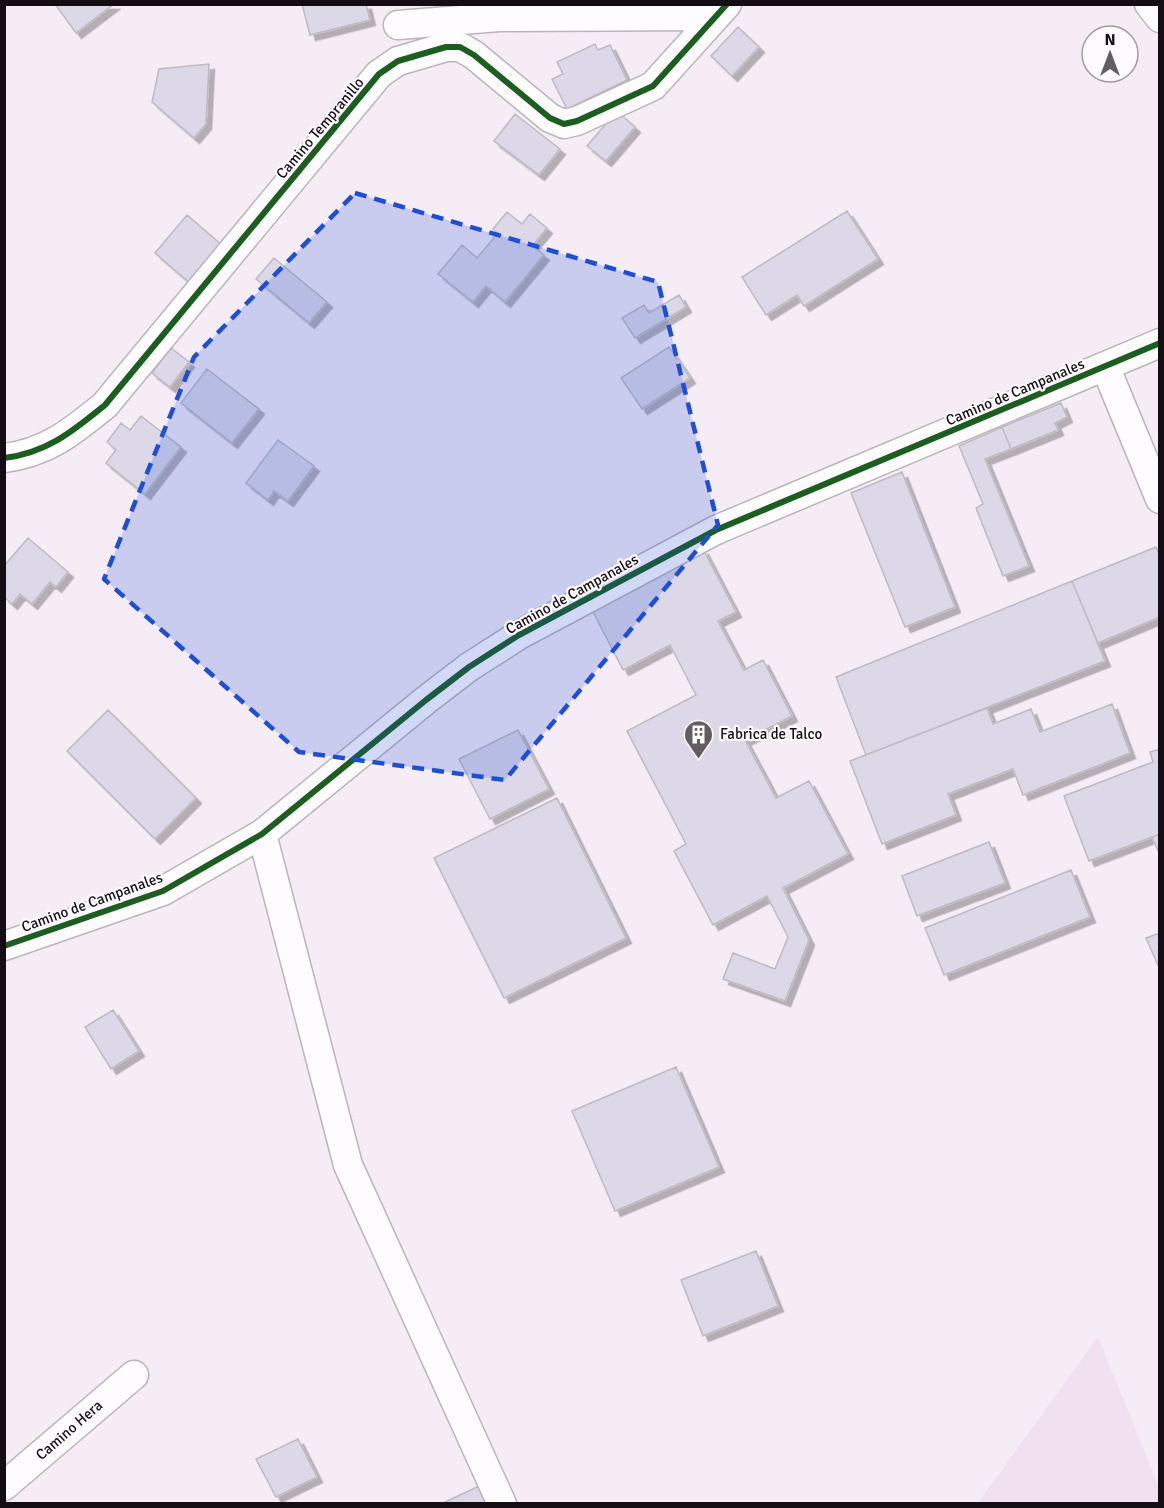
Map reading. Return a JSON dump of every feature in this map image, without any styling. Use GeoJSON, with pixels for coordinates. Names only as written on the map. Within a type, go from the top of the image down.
{"type":"FeatureCollection","features":[{"type":"Feature","properties":{"kind":"street"},"geometry":{"type":"LineString","coordinates":[[1149,4],[1160,18]]}},
{"type":"Feature","properties":{"kind":"street"},"geometry":{"type":"LineString","coordinates":[[398,25],[499,17],[721,10]]}},
{"type":"Feature","properties":{"kind":"street","name":"Camino Tempranillo"},"geometry":{"type":"LineString","coordinates":[[4,458],[20,456],[54,444],[105,405],[380,74],[398,62],[446,47],[460,47],[474,55],[550,118],[564,124],[578,121],[653,86],[721,10]]}},
{"type":"Feature","properties":{"kind":"street","name":"Camino de Campanales"},"geometry":{"type":"LineString","coordinates":[[4,946],[164,891],[262,834],[426,700],[469,668],[519,635],[716,530],[1160,343]]}},
{"type":"Feature","properties":{"kind":"street"},"geometry":{"type":"LineString","coordinates":[[1105,366],[1160,499]]}},
{"type":"Feature","properties":{"kind":"street"},"geometry":{"type":"LineString","coordinates":[[262,834],[348,1165],[502,1503]]}},
{"type":"Feature","properties":{"kind":"street","name":"Camino Hera"},"geometry":{"type":"LineString","coordinates":[[4,1486],[134,1375]]}},
{"type":"Feature","properties":{"kind":"highlighted area"},"geometry":{"type":"Polygon","coordinates":[[[355,193],[658,282],[718,525],[505,780],[299,752],[104,579],[194,357],[355,193]]]}},
{"type":"Feature","properties":{"kind":"shaded area"},"geometry":{"type":"Polygon","coordinates":[[[1098,1337],[1159,1487],[1159,1503],[978,1503],[1098,1337]]]}},
{"type":"Feature","properties":{"kind":"building"},"geometry":{"type":"Polygon","coordinates":[[[55,4],[114,4],[76,33],[55,4]]]}},
{"type":"Feature","properties":{"kind":"building"},"geometry":{"type":"Polygon","coordinates":[[[302,4],[366,4],[370,20],[310,35],[302,4]]]}},
{"type":"Feature","properties":{"kind":"building"},"geometry":{"type":"Polygon","coordinates":[[[738,27],[759,47],[732,76],[711,56],[738,27]]]}},
{"type":"Feature","properties":{"kind":"building"},"geometry":{"type":"Polygon","coordinates":[[[595,44],[598,50],[610,45],[627,80],[567,109],[552,79],[563,74],[557,62],[595,44]]]}},
{"type":"Feature","properties":{"kind":"building"},"geometry":{"type":"Polygon","coordinates":[[[209,64],[206,124],[194,138],[152,102],[159,69],[209,64]]]}},
{"type":"Feature","properties":{"kind":"building"},"geometry":{"type":"Polygon","coordinates":[[[617,111],[635,127],[606,161],[587,146],[617,111]]]}},
{"type":"Feature","properties":{"kind":"building"},"geometry":{"type":"Polygon","coordinates":[[[515,114],[560,149],[539,175],[494,141],[515,114]]]}},
{"type":"Feature","properties":{"kind":"building"},"geometry":{"type":"Polygon","coordinates":[[[847,211],[878,259],[804,306],[797,295],[766,315],[742,277],[847,211]]]}},
{"type":"Feature","properties":{"kind":"building"},"geometry":{"type":"Polygon","coordinates":[[[507,212],[522,224],[530,214],[547,228],[532,246],[544,255],[505,302],[486,286],[473,302],[438,274],[462,245],[477,258],[498,233],[493,229],[507,212]]]}},
{"type":"Feature","properties":{"kind":"building"},"geometry":{"type":"Polygon","coordinates":[[[187,215],[223,246],[191,284],[155,253],[187,215]]]}},
{"type":"Feature","properties":{"kind":"building"},"geometry":{"type":"Polygon","coordinates":[[[274,258],[327,302],[309,323],[256,279],[274,258]]]}},
{"type":"Feature","properties":{"kind":"building"},"geometry":{"type":"Polygon","coordinates":[[[679,295],[686,307],[635,338],[622,318],[644,305],[649,313],[679,295]]]}},
{"type":"Feature","properties":{"kind":"building"},"geometry":{"type":"Polygon","coordinates":[[[669,347],[690,378],[642,409],[621,378],[669,347]]]}},
{"type":"Feature","properties":{"kind":"building"},"geometry":{"type":"Polygon","coordinates":[[[171,348],[189,362],[170,387],[152,373],[171,348]]]}},
{"type":"Feature","properties":{"kind":"building"},"geometry":{"type":"Polygon","coordinates":[[[207,369],[259,409],[232,443],[181,403],[207,369]]]}},
{"type":"Feature","properties":{"kind":"building"},"geometry":{"type":"Polygon","coordinates":[[[1061,403],[1067,417],[1055,423],[1058,430],[1011,449],[1002,427],[1061,403]]]}},
{"type":"Feature","properties":{"kind":"building"},"geometry":{"type":"Polygon","coordinates":[[[141,416],[181,447],[145,494],[106,463],[116,450],[107,442],[121,423],[130,430],[141,416]]]}},
{"type":"Feature","properties":{"kind":"building"},"geometry":{"type":"Polygon","coordinates":[[[1002,427],[1011,449],[985,459],[1029,566],[1003,576],[976,508],[983,504],[959,446],[1002,427]]]}},
{"type":"Feature","properties":{"kind":"building"},"geometry":{"type":"Polygon","coordinates":[[[278,440],[314,466],[288,501],[274,491],[268,500],[246,483],[278,440]]]}},
{"type":"Feature","properties":{"kind":"building"},"geometry":{"type":"Polygon","coordinates":[[[902,472],[955,607],[905,627],[851,493],[902,472]]]}},
{"type":"Feature","properties":{"kind":"building"},"geometry":{"type":"Polygon","coordinates":[[[28,538],[68,572],[56,587],[50,582],[32,604],[20,594],[12,604],[4,597],[4,566],[28,538]]]}},
{"type":"Feature","properties":{"kind":"building"},"geometry":{"type":"Polygon","coordinates":[[[1156,547],[1160,556],[1160,617],[1098,643],[1072,581],[1156,547]]]}},
{"type":"Feature","properties":{"kind":"building","name":"Fabrica de Talco"},"geometry":{"type":"Polygon","coordinates":[[[703,549],[736,612],[718,621],[744,670],[763,660],[792,716],[745,740],[776,798],[809,781],[848,854],[783,888],[809,940],[785,1001],[723,979],[733,953],[775,969],[788,937],[767,896],[713,925],[674,851],[686,844],[627,731],[696,695],[670,645],[623,670],[591,608],[703,549]]]}},
{"type":"Feature","properties":{"kind":"building"},"geometry":{"type":"Polygon","coordinates":[[[1072,581],[1105,661],[866,755],[836,677],[1072,581]]]}},
{"type":"Feature","properties":{"kind":"building"},"geometry":{"type":"Polygon","coordinates":[[[1112,704],[1130,753],[1023,795],[1013,769],[948,794],[956,815],[882,844],[850,761],[987,708],[993,724],[1031,709],[1040,732],[1112,704]]]}},
{"type":"Feature","properties":{"kind":"building"},"geometry":{"type":"Polygon","coordinates":[[[108,710],[196,798],[155,839],[67,751],[108,710]]]}},
{"type":"Feature","properties":{"kind":"building"},"geometry":{"type":"Polygon","coordinates":[[[518,730],[549,789],[490,819],[459,759],[518,730]]]}},
{"type":"Feature","properties":{"kind":"building"},"geometry":{"type":"Polygon","coordinates":[[[1160,749],[1160,834],[1089,861],[1064,796],[1153,762],[1150,752],[1160,749]]]}},
{"type":"Feature","properties":{"kind":"building"},"geometry":{"type":"Polygon","coordinates":[[[557,798],[626,938],[504,998],[434,858],[557,798]]]}},
{"type":"Feature","properties":{"kind":"building"},"geometry":{"type":"Polygon","coordinates":[[[1160,834],[1160,855],[1152,837],[1160,834]]]}},
{"type":"Feature","properties":{"kind":"building"},"geometry":{"type":"Polygon","coordinates":[[[989,842],[1005,883],[917,916],[902,876],[989,842]]]}},
{"type":"Feature","properties":{"kind":"building"},"geometry":{"type":"Polygon","coordinates":[[[1071,870],[1090,917],[944,975],[925,928],[1071,870]]]}},
{"type":"Feature","properties":{"kind":"building"},"geometry":{"type":"Polygon","coordinates":[[[1160,933],[1160,970],[1146,938],[1160,933]]]}},
{"type":"Feature","properties":{"kind":"building"},"geometry":{"type":"Polygon","coordinates":[[[113,1010],[139,1051],[111,1069],[85,1027],[113,1010]]]}},
{"type":"Feature","properties":{"kind":"building"},"geometry":{"type":"Polygon","coordinates":[[[676,1067],[719,1167],[615,1211],[572,1111],[676,1067]]]}},
{"type":"Feature","properties":{"kind":"building"},"geometry":{"type":"Polygon","coordinates":[[[756,1251],[778,1306],[703,1336],[681,1280],[756,1251]]]}},
{"type":"Feature","properties":{"kind":"building"},"geometry":{"type":"Polygon","coordinates":[[[298,1439],[317,1477],[276,1497],[256,1459],[298,1439]]]}},
{"type":"Feature","properties":{"kind":"building"},"geometry":{"type":"Polygon","coordinates":[[[479,1486],[487,1504],[441,1504],[479,1486]]]}},
{"type":"Feature","properties":{"kind":"cycle path"},"geometry":{"type":"LineString","coordinates":[[4,458],[46,446],[70,432],[105,405],[379,74],[398,61],[446,47],[460,47],[474,55],[550,118],[564,124],[577,121],[653,86],[727,4]]}},
{"type":"Feature","properties":{"kind":"cycle path"},"geometry":{"type":"LineString","coordinates":[[4,946],[163,891],[262,834],[469,667],[519,635],[716,530],[1160,343]]}},
{"type":"Feature","properties":{"kind":"place","name":"Fabrica de Talco"},"geometry":{"type":"Point","coordinates":[699,760]}}]}
